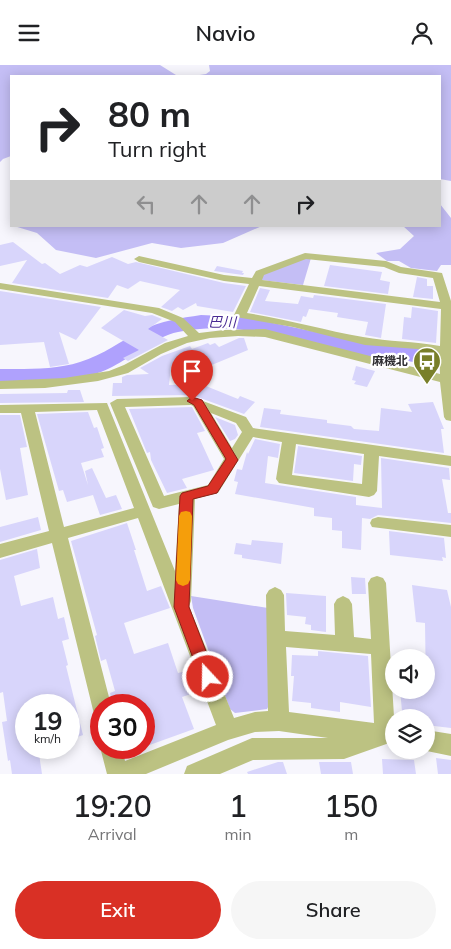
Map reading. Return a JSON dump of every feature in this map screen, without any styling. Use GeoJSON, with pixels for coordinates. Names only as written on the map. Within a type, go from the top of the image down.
{"type":"FeatureCollection","features":[{"type":"Feature","properties":{"kind":"street"},"geometry":{"type":"LineString","coordinates":[[448,351],[417,345],[364,341],[293,324],[240,315],[260,273],[305,256],[386,264],[399,269],[438,275],[449,307],[448,351],[446,366],[451,411]]}},
{"type":"Feature","properties":{"kind":"street"},"geometry":{"type":"LineString","coordinates":[[139,259],[224,279],[449,307]]}},
{"type":"Feature","properties":{"kind":"street"},"geometry":{"type":"LineString","coordinates":[[0,286],[154,310],[188,329],[265,333],[449,380]]}},
{"type":"Feature","properties":{"kind":"street"},"geometry":{"type":"LineString","coordinates":[[0,385],[14,386],[86,378],[124,370],[159,350],[178,342],[188,329]]}},
{"type":"Feature","properties":{"kind":"street"},"geometry":{"type":"LineString","coordinates":[[192,401],[241,420],[249,433],[213,489],[159,503],[117,403],[192,401]]}},
{"type":"Feature","properties":{"kind":"street"},"geometry":{"type":"LineString","coordinates":[[198,403],[232,460]]}},
{"type":"Feature","properties":{"kind":"street"},"geometry":{"type":"LineString","coordinates":[[0,409],[102,406],[182,607],[228,730]]}},
{"type":"Feature","properties":{"kind":"street"},"geometry":{"type":"LineString","coordinates":[[27,407],[98,694]]}},
{"type":"Feature","properties":{"kind":"street"},"geometry":{"type":"LineString","coordinates":[[249,433],[451,461]]}},
{"type":"Feature","properties":{"kind":"street"},"geometry":{"type":"LineString","coordinates":[[290,438],[284,479],[370,491],[372,450]]}},
{"type":"Feature","properties":{"kind":"street"},"geometry":{"type":"LineString","coordinates":[[182,607],[187,496]]}},
{"type":"Feature","properties":{"kind":"street"},"geometry":{"type":"LineString","coordinates":[[0,551],[144,511]]}},
{"type":"Feature","properties":{"kind":"street"},"geometry":{"type":"LineString","coordinates":[[378,523],[451,531]]}},
{"type":"Feature","properties":{"kind":"street"},"geometry":{"type":"LineString","coordinates":[[377,583],[388,709]]}},
{"type":"Feature","properties":{"kind":"street"},"geometry":{"type":"LineString","coordinates":[[275,595],[278,721]]}},
{"type":"Feature","properties":{"kind":"street"},"geometry":{"type":"LineString","coordinates":[[343,604],[344,644]]}},
{"type":"Feature","properties":{"kind":"street"},"geometry":{"type":"LineString","coordinates":[[276,638],[368,647]]}},
{"type":"Feature","properties":{"kind":"street"},"geometry":{"type":"LineString","coordinates":[[114,759],[118,774],[228,730],[255,723],[278,721],[385,734]]}},
{"type":"Feature","properties":{"kind":"street"},"geometry":{"type":"LineString","coordinates":[[195,774],[252,749],[344,748],[385,736]]}},
{"type":"Feature","properties":{"kind":"street"},"geometry":{"type":"LineString","coordinates":[[435,742],[451,745]]}},
{"type":"Feature","properties":{"kind":"shaded area"},"geometry":{"type":"Polygon","coordinates":[[[0,65],[160,65],[176,75],[10,75],[10,156],[0,162],[0,65]]]}},
{"type":"Feature","properties":{"kind":"shaded area"},"geometry":{"type":"Polygon","coordinates":[[[209,65],[451,65],[451,181],[441,179],[441,75],[200,75],[210,71],[209,65]]]}},
{"type":"Feature","properties":{"kind":"shaded area"},"geometry":{"type":"Polygon","coordinates":[[[441,205],[451,218],[451,265],[441,265],[437,271],[411,268],[399,261],[387,261],[376,253],[400,249],[414,236],[404,227],[441,227],[441,205]]]}},
{"type":"Feature","properties":{"kind":"shaded area"},"geometry":{"type":"Polygon","coordinates":[[[17,227],[260,227],[223,243],[181,248],[152,243],[96,258],[56,250],[37,233],[17,227]]]}},
{"type":"Feature","properties":{"kind":"shaded area"},"geometry":{"type":"Polygon","coordinates":[[[305,258],[311,258],[303,285],[261,280],[263,274],[305,258]]]}},
{"type":"Feature","properties":{"kind":"shaded area"},"geometry":{"type":"Polygon","coordinates":[[[191,596],[268,608],[271,702],[267,709],[235,713],[230,709],[193,608],[191,596]]]}},
{"type":"Feature","properties":{"kind":"building"},"geometry":{"type":"Polygon","coordinates":[[[13,242],[42,264],[45,263],[60,274],[80,265],[87,267],[112,257],[128,264],[136,262],[224,283],[246,286],[233,312],[197,306],[196,303],[183,310],[178,307],[172,311],[161,307],[180,290],[140,281],[128,289],[117,285],[108,298],[12,283],[27,260],[0,266],[0,245],[13,242]]]}},
{"type":"Feature","properties":{"kind":"building"},"geometry":{"type":"Polygon","coordinates":[[[330,265],[382,272],[380,280],[390,282],[388,294],[324,286],[330,265]]]}},
{"type":"Feature","properties":{"kind":"building"},"geometry":{"type":"Polygon","coordinates":[[[217,266],[243,271],[242,273],[244,273],[243,275],[214,271],[217,266]]]}},
{"type":"Feature","properties":{"kind":"building"},"geometry":{"type":"Polygon","coordinates":[[[417,277],[427,279],[427,286],[433,286],[433,299],[413,297],[417,277]]]}},
{"type":"Feature","properties":{"kind":"building"},"geometry":{"type":"Polygon","coordinates":[[[260,288],[270,290],[265,301],[298,304],[301,296],[313,298],[314,295],[386,304],[381,338],[365,335],[368,322],[337,317],[338,313],[309,309],[306,317],[303,316],[301,322],[250,312],[260,288]]]}},
{"type":"Feature","properties":{"kind":"building"},"geometry":{"type":"Polygon","coordinates":[[[0,291],[101,307],[76,340],[59,332],[69,364],[50,367],[44,342],[0,345],[0,291]]]}},
{"type":"Feature","properties":{"kind":"building"},"geometry":{"type":"Polygon","coordinates":[[[412,307],[438,311],[436,343],[402,339],[404,317],[411,318],[412,307]]]}},
{"type":"Feature","properties":{"kind":"building"},"geometry":{"type":"Polygon","coordinates":[[[124,310],[145,316],[152,315],[162,319],[148,329],[168,340],[128,361],[123,358],[139,350],[101,328],[124,310]]]}},
{"type":"Feature","properties":{"kind":"building"},"geometry":{"type":"Polygon","coordinates":[[[239,338],[244,338],[248,350],[202,369],[204,376],[198,371],[196,372],[186,359],[171,366],[169,385],[201,384],[238,399],[240,396],[255,402],[244,414],[192,395],[112,396],[113,383],[122,383],[122,377],[127,375],[149,374],[140,368],[162,356],[190,346],[192,349],[208,343],[210,345],[215,343],[219,347],[239,338]]]}},
{"type":"Feature","properties":{"kind":"building"},"geometry":{"type":"Polygon","coordinates":[[[356,366],[375,371],[367,387],[354,384],[356,381],[352,380],[356,366]]]}},
{"type":"Feature","properties":{"kind":"building"},"geometry":{"type":"Polygon","coordinates":[[[68,390],[80,390],[84,402],[0,403],[0,394],[67,393],[68,390]]]}},
{"type":"Feature","properties":{"kind":"building"},"geometry":{"type":"Polygon","coordinates":[[[433,402],[444,429],[441,429],[444,453],[260,427],[264,408],[281,410],[280,414],[327,420],[327,423],[351,426],[354,429],[379,431],[381,408],[412,412],[408,404],[433,402]]]}},
{"type":"Feature","properties":{"kind":"building"},"geometry":{"type":"Polygon","coordinates":[[[192,407],[205,431],[197,433],[214,470],[182,479],[187,488],[167,493],[151,460],[150,452],[147,453],[129,409],[192,407]]]}},
{"type":"Feature","properties":{"kind":"building"},"geometry":{"type":"Polygon","coordinates":[[[88,412],[94,428],[97,427],[104,448],[101,449],[104,457],[81,463],[88,485],[85,471],[92,468],[106,498],[116,495],[122,509],[100,515],[93,495],[67,502],[63,490],[59,491],[37,414],[88,412]]]}},
{"type":"Feature","properties":{"kind":"building"},"geometry":{"type":"Polygon","coordinates":[[[0,415],[20,415],[27,447],[20,448],[28,495],[6,500],[0,469],[0,415]]]}},
{"type":"Feature","properties":{"kind":"building"},"geometry":{"type":"Polygon","coordinates":[[[215,417],[235,425],[238,435],[235,439],[230,441],[215,417]]]}},
{"type":"Feature","properties":{"kind":"building"},"geometry":{"type":"Polygon","coordinates":[[[255,439],[280,444],[278,458],[268,456],[265,483],[356,497],[356,505],[382,508],[381,458],[449,468],[450,480],[442,479],[448,513],[451,513],[451,523],[378,515],[370,519],[362,518],[361,550],[342,548],[342,531],[332,530],[332,518],[314,516],[314,508],[235,494],[238,482],[234,481],[237,469],[242,470],[247,452],[248,454],[255,439]]]}},
{"type":"Feature","properties":{"kind":"building"},"geometry":{"type":"Polygon","coordinates":[[[298,446],[362,456],[361,465],[354,464],[353,481],[294,473],[298,446]]]}},
{"type":"Feature","properties":{"kind":"building"},"geometry":{"type":"Polygon","coordinates":[[[38,517],[41,530],[0,542],[0,527],[38,517]]]}},
{"type":"Feature","properties":{"kind":"building"},"geometry":{"type":"Polygon","coordinates":[[[127,523],[147,591],[161,586],[170,608],[124,623],[134,654],[168,643],[178,673],[186,671],[187,674],[192,673],[197,686],[192,687],[194,693],[182,697],[194,729],[155,743],[155,694],[110,694],[115,691],[106,659],[101,661],[95,636],[97,635],[71,541],[127,523]]]}},
{"type":"Feature","properties":{"kind":"building"},"geometry":{"type":"Polygon","coordinates":[[[389,531],[444,538],[446,558],[442,557],[443,561],[390,555],[389,531]]]}},
{"type":"Feature","properties":{"kind":"building"},"geometry":{"type":"Polygon","coordinates":[[[252,540],[283,543],[281,564],[242,558],[242,555],[234,554],[236,543],[251,545],[252,540]]]}},
{"type":"Feature","properties":{"kind":"building"},"geometry":{"type":"Polygon","coordinates":[[[37,549],[40,568],[14,576],[21,606],[53,597],[58,619],[64,617],[69,639],[62,641],[73,694],[15,694],[15,759],[40,759],[42,774],[12,774],[10,760],[8,761],[2,722],[7,721],[3,692],[0,693],[0,560],[37,549]]]}},
{"type":"Feature","properties":{"kind":"building"},"geometry":{"type":"Polygon","coordinates":[[[351,577],[365,578],[366,594],[352,594],[351,577]]]}},
{"type":"Feature","properties":{"kind":"building"},"geometry":{"type":"Polygon","coordinates":[[[412,585],[447,590],[451,607],[451,728],[435,726],[435,709],[402,709],[401,699],[435,699],[435,649],[425,649],[425,623],[416,622],[412,585]]]}},
{"type":"Feature","properties":{"kind":"building"},"geometry":{"type":"Polygon","coordinates":[[[286,593],[326,596],[326,632],[311,630],[311,625],[305,624],[306,617],[287,615],[286,593]]]}},
{"type":"Feature","properties":{"kind":"building"},"geometry":{"type":"Polygon","coordinates":[[[318,651],[368,656],[371,707],[340,702],[340,712],[311,708],[311,703],[292,701],[294,676],[291,676],[292,655],[318,656],[318,651]]]}},
{"type":"Feature","properties":{"kind":"building"},"geometry":{"type":"Polygon","coordinates":[[[80,723],[83,735],[80,736],[80,723]]]}},
{"type":"Feature","properties":{"kind":"building"},"geometry":{"type":"Polygon","coordinates":[[[436,758],[451,760],[451,774],[438,774],[436,758]]]}},
{"type":"Feature","properties":{"kind":"building"},"geometry":{"type":"Polygon","coordinates":[[[382,759],[414,760],[416,774],[383,774],[382,759]]]}},
{"type":"Feature","properties":{"kind":"building"},"geometry":{"type":"Polygon","coordinates":[[[283,762],[287,774],[248,774],[247,772],[283,762]]]}},
{"type":"Feature","properties":{"kind":"building"},"geometry":{"type":"Polygon","coordinates":[[[319,762],[351,762],[353,774],[321,774],[319,762]]]}},
{"type":"Feature","properties":{"kind":"waterway","name":"巴川"},"geometry":{"type":"LineString","coordinates":[[0,376],[38,376],[77,371],[101,363],[158,331],[179,325],[201,322],[245,323],[289,331],[354,347],[427,356],[451,361]]}},
{"type":"Feature","properties":{"kind":"slow traffic"},"geometry":{"type":"LineString","coordinates":[[183,580],[186,516]]}},
{"type":"Feature","properties":{"kind":"place","name":"麻機北"},"geometry":{"type":"Point","coordinates":[427,385]}},
{"type":"Feature","properties":{"kind":"route"},"geometry":{"type":"LineString","coordinates":[[192,401],[198,403],[232,460],[213,489],[187,496],[182,607],[208,677]]}}]}
